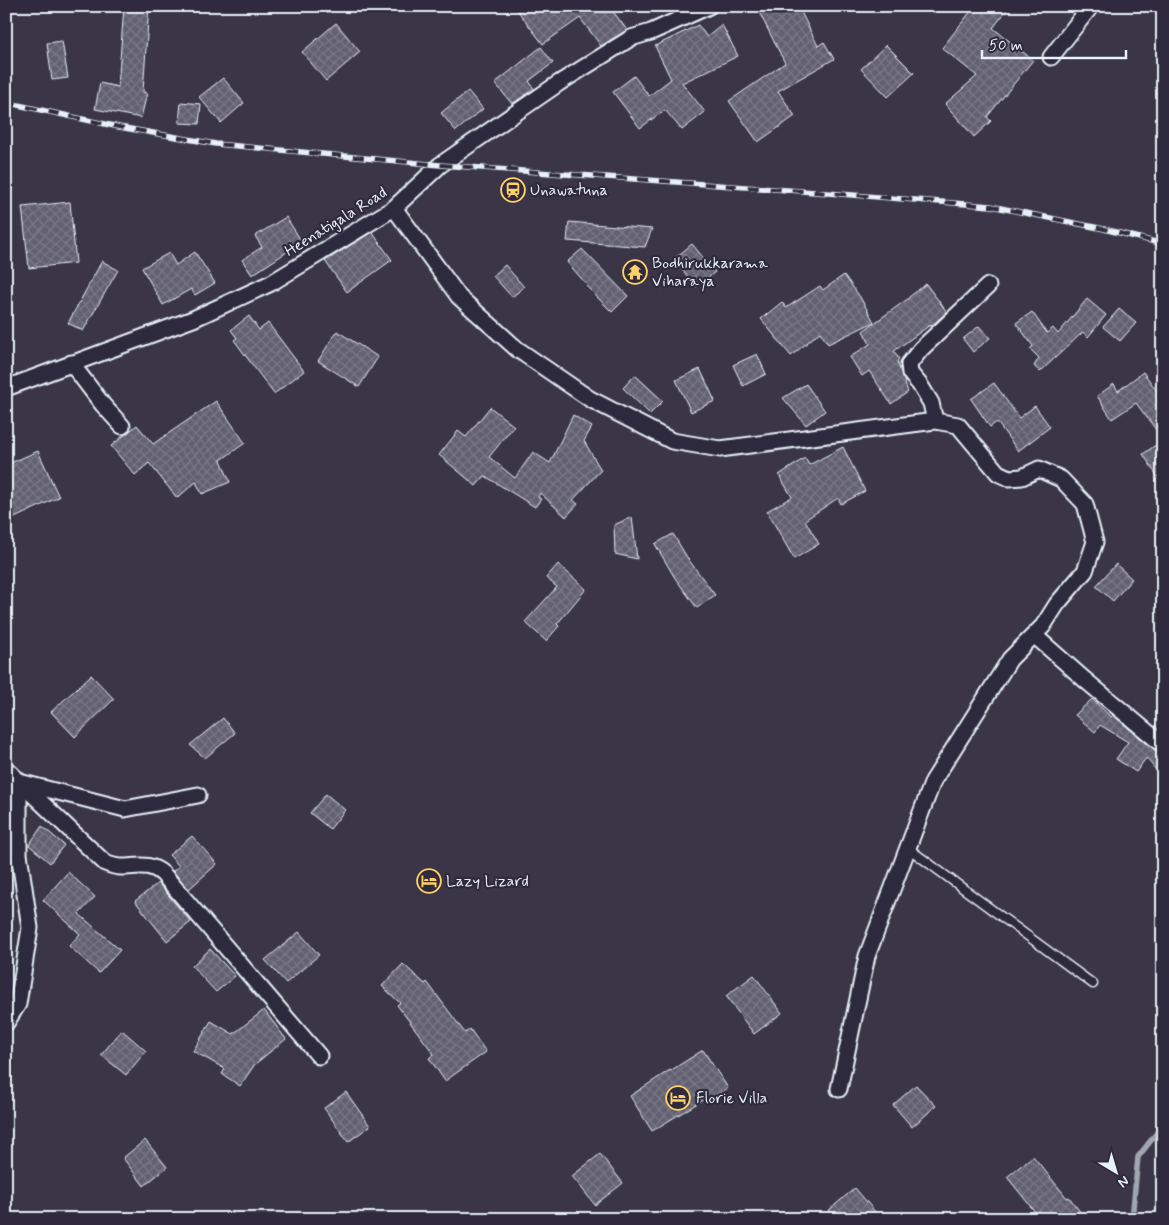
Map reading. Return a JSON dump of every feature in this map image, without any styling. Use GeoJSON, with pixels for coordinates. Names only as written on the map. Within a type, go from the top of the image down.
{"type":"FeatureCollection","features":[{"type":"Feature","properties":{"kind":"street","name":"Heenatigala Road"},"geometry":{"type":"LineString","coordinates":[[6,388],[193,319],[271,283],[394,208],[440,165],[559,83],[630,38],[651,32],[709,6]]}},
{"type":"Feature","properties":{"kind":"street"},"geometry":{"type":"LineString","coordinates":[[1051,58],[1091,6]]}},
{"type":"Feature","properties":{"kind":"street"},"geometry":{"type":"LineString","coordinates":[[394,208],[459,297],[517,348],[590,399],[672,441],[720,449],[935,421],[958,425],[998,474],[1009,478],[1022,477],[1039,469],[1061,479],[1084,504],[1094,542],[1085,571],[1057,604],[1043,626],[1010,659],[933,780],[867,956],[839,1088]]}},
{"type":"Feature","properties":{"kind":"street"},"geometry":{"type":"LineString","coordinates":[[935,421],[931,403],[910,373],[909,364],[920,349],[988,286]]}},
{"type":"Feature","properties":{"kind":"street"},"geometry":{"type":"LineString","coordinates":[[72,363],[103,405],[122,426]]}},
{"type":"Feature","properties":{"kind":"street"},"geometry":{"type":"LineString","coordinates":[[1034,635],[1163,745]]}},
{"type":"Feature","properties":{"kind":"street"},"geometry":{"type":"LineString","coordinates":[[6,769],[105,864],[119,867],[139,866],[155,868],[163,874],[319,1056]]}},
{"type":"Feature","properties":{"kind":"street"},"geometry":{"type":"LineString","coordinates":[[19,782],[125,809],[198,795]]}},
{"type":"Feature","properties":{"kind":"street"},"geometry":{"type":"LineString","coordinates":[[6,1023],[18,1004],[30,928],[19,854],[19,782]]}},
{"type":"Feature","properties":{"kind":"lane"},"geometry":{"type":"LineString","coordinates":[[908,848],[1092,984]]}},
{"type":"Feature","properties":{"kind":"building"},"geometry":{"type":"Polygon","coordinates":[[[124,6],[149,6],[143,92],[147,93],[141,118],[95,109],[100,83],[118,87],[124,6]]]}},
{"type":"Feature","properties":{"kind":"building"},"geometry":{"type":"Polygon","coordinates":[[[514,6],[609,6],[627,30],[601,46],[580,18],[543,44],[514,6]]]}},
{"type":"Feature","properties":{"kind":"building"},"geometry":{"type":"Polygon","coordinates":[[[756,6],[798,6],[818,46],[824,42],[834,59],[778,91],[795,116],[758,142],[729,101],[785,63],[756,6]]]}},
{"type":"Feature","properties":{"kind":"building"},"geometry":{"type":"Polygon","coordinates":[[[975,6],[1010,6],[993,28],[1033,60],[987,117],[991,121],[974,137],[945,104],[977,76],[942,48],[975,6]]]}},
{"type":"Feature","properties":{"kind":"building"},"geometry":{"type":"Polygon","coordinates":[[[336,23],[360,52],[326,81],[302,52],[336,23]]]}},
{"type":"Feature","properties":{"kind":"building"},"geometry":{"type":"Polygon","coordinates":[[[698,25],[707,37],[722,25],[738,56],[682,83],[705,112],[682,130],[665,110],[640,128],[613,92],[634,76],[649,96],[671,79],[655,46],[698,25]]]}},
{"type":"Feature","properties":{"kind":"building"},"geometry":{"type":"Polygon","coordinates":[[[62,41],[68,78],[52,80],[47,43],[62,41]]]}},
{"type":"Feature","properties":{"kind":"building"},"geometry":{"type":"Polygon","coordinates":[[[886,45],[914,73],[888,97],[861,69],[886,45]]]}},
{"type":"Feature","properties":{"kind":"building"},"geometry":{"type":"Polygon","coordinates":[[[541,47],[553,63],[529,81],[534,89],[512,104],[495,83],[541,47]]]}},
{"type":"Feature","properties":{"kind":"building"},"geometry":{"type":"Polygon","coordinates":[[[223,78],[244,103],[221,123],[199,97],[223,78]]]}},
{"type":"Feature","properties":{"kind":"building"},"geometry":{"type":"Polygon","coordinates":[[[468,91],[483,109],[456,131],[441,113],[468,91]]]}},
{"type":"Feature","properties":{"kind":"building"},"geometry":{"type":"Polygon","coordinates":[[[181,102],[201,104],[199,124],[179,123],[181,102]]]}},
{"type":"Feature","properties":{"kind":"building"},"geometry":{"type":"Polygon","coordinates":[[[70,202],[76,263],[29,268],[22,207],[70,202]]]}},
{"type":"Feature","properties":{"kind":"building"},"geometry":{"type":"Polygon","coordinates":[[[286,217],[302,242],[252,275],[242,260],[262,247],[255,236],[286,217]]]}},
{"type":"Feature","properties":{"kind":"building"},"geometry":{"type":"Polygon","coordinates":[[[569,222],[652,229],[645,247],[567,241],[569,222]]]}},
{"type":"Feature","properties":{"kind":"building"},"geometry":{"type":"Polygon","coordinates":[[[372,232],[392,260],[347,292],[325,261],[372,232]]]}},
{"type":"Feature","properties":{"kind":"building"},"geometry":{"type":"Polygon","coordinates":[[[692,244],[715,272],[696,287],[674,259],[692,244]]]}},
{"type":"Feature","properties":{"kind":"building"},"geometry":{"type":"Polygon","coordinates":[[[582,249],[628,296],[612,312],[586,286],[567,262],[582,249]]]}},
{"type":"Feature","properties":{"kind":"building"},"geometry":{"type":"Polygon","coordinates":[[[195,252],[215,283],[195,295],[191,289],[163,305],[142,268],[169,253],[176,265],[195,252]]]}},
{"type":"Feature","properties":{"kind":"building"},"geometry":{"type":"Polygon","coordinates":[[[102,261],[118,270],[83,331],[68,323],[102,261]]]}},
{"type":"Feature","properties":{"kind":"building"},"geometry":{"type":"Polygon","coordinates":[[[505,265],[524,287],[512,297],[493,276],[505,265]]]}},
{"type":"Feature","properties":{"kind":"building"},"geometry":{"type":"Polygon","coordinates":[[[844,275],[860,297],[874,322],[828,344],[820,332],[791,356],[761,319],[782,302],[786,308],[820,286],[823,290],[844,275]]]}},
{"type":"Feature","properties":{"kind":"building"},"geometry":{"type":"Polygon","coordinates":[[[926,284],[947,312],[931,326],[894,351],[899,359],[897,361],[908,392],[891,404],[869,371],[862,376],[850,357],[870,344],[863,331],[926,284]]]}},
{"type":"Feature","properties":{"kind":"building"},"geometry":{"type":"Polygon","coordinates":[[[1087,299],[1106,315],[1088,337],[1083,332],[1040,372],[1034,366],[1039,358],[1030,349],[1033,346],[1016,323],[1032,312],[1047,333],[1053,328],[1058,334],[1087,299]]]}},
{"type":"Feature","properties":{"kind":"building"},"geometry":{"type":"Polygon","coordinates":[[[1119,309],[1136,323],[1120,341],[1103,327],[1119,309]]]}},
{"type":"Feature","properties":{"kind":"building"},"geometry":{"type":"Polygon","coordinates":[[[249,316],[259,330],[268,323],[304,371],[274,394],[234,340],[237,338],[231,330],[249,316]]]}},
{"type":"Feature","properties":{"kind":"building"},"geometry":{"type":"Polygon","coordinates":[[[979,326],[990,338],[973,352],[963,339],[979,326]]]}},
{"type":"Feature","properties":{"kind":"building"},"geometry":{"type":"Polygon","coordinates":[[[337,331],[378,357],[359,387],[318,361],[337,331]]]}},
{"type":"Feature","properties":{"kind":"building"},"geometry":{"type":"Polygon","coordinates":[[[757,354],[766,374],[743,386],[733,365],[757,354]]]}},
{"type":"Feature","properties":{"kind":"building"},"geometry":{"type":"Polygon","coordinates":[[[700,369],[715,401],[691,412],[676,380],[700,369]]]}},
{"type":"Feature","properties":{"kind":"building"},"geometry":{"type":"Polygon","coordinates":[[[1143,372],[1163,399],[1163,439],[1136,403],[1112,419],[1097,396],[1114,384],[1118,391],[1143,372]]]}},
{"type":"Feature","properties":{"kind":"building"},"geometry":{"type":"Polygon","coordinates":[[[635,375],[663,401],[650,414],[623,388],[635,375]]]}},
{"type":"Feature","properties":{"kind":"building"},"geometry":{"type":"Polygon","coordinates":[[[994,383],[1019,418],[1035,406],[1050,427],[1018,451],[997,422],[990,427],[971,399],[994,383]]]}},
{"type":"Feature","properties":{"kind":"building"},"geometry":{"type":"Polygon","coordinates":[[[806,384],[825,411],[806,425],[783,398],[806,384]]]}},
{"type":"Feature","properties":{"kind":"building"},"geometry":{"type":"Polygon","coordinates":[[[216,401],[245,443],[221,460],[230,482],[202,494],[196,482],[177,498],[149,463],[135,475],[111,446],[137,425],[153,444],[216,401]]]}},
{"type":"Feature","properties":{"kind":"building"},"geometry":{"type":"Polygon","coordinates":[[[490,407],[514,426],[489,457],[515,478],[533,452],[550,463],[573,415],[592,427],[584,441],[601,470],[573,500],[578,504],[566,517],[540,493],[538,497],[541,499],[535,507],[485,476],[476,486],[439,455],[458,431],[466,437],[490,407]]]}},
{"type":"Feature","properties":{"kind":"building"},"geometry":{"type":"Polygon","coordinates":[[[1163,440],[1163,485],[1143,454],[1163,440]]]}},
{"type":"Feature","properties":{"kind":"building"},"geometry":{"type":"Polygon","coordinates":[[[843,447],[865,491],[841,504],[838,498],[805,520],[819,544],[794,559],[767,511],[792,497],[779,475],[805,458],[809,465],[843,447]]]}},
{"type":"Feature","properties":{"kind":"building"},"geometry":{"type":"Polygon","coordinates":[[[38,451],[59,497],[6,522],[6,488],[12,486],[6,474],[6,465],[38,451]]]}},
{"type":"Feature","properties":{"kind":"building"},"geometry":{"type":"Polygon","coordinates":[[[632,517],[637,559],[615,554],[614,525],[632,517]]]}},
{"type":"Feature","properties":{"kind":"building"},"geometry":{"type":"Polygon","coordinates":[[[673,534],[688,559],[715,595],[697,608],[675,578],[655,544],[673,534]]]}},
{"type":"Feature","properties":{"kind":"building"},"geometry":{"type":"Polygon","coordinates":[[[558,564],[586,589],[557,624],[559,626],[546,641],[525,622],[557,587],[546,578],[558,564]]]}},
{"type":"Feature","properties":{"kind":"building"},"geometry":{"type":"Polygon","coordinates":[[[1116,564],[1132,579],[1113,601],[1096,586],[1116,564]]]}},
{"type":"Feature","properties":{"kind":"building"},"geometry":{"type":"Polygon","coordinates":[[[91,675],[114,699],[75,737],[51,712],[91,675]]]}},
{"type":"Feature","properties":{"kind":"building"},"geometry":{"type":"Polygon","coordinates":[[[1092,699],[1111,717],[1113,715],[1157,752],[1163,754],[1163,778],[1146,758],[1136,772],[1116,759],[1128,742],[1100,725],[1095,732],[1075,715],[1092,699]]]}},
{"type":"Feature","properties":{"kind":"building"},"geometry":{"type":"Polygon","coordinates":[[[223,718],[235,733],[205,758],[190,745],[223,718]]]}},
{"type":"Feature","properties":{"kind":"building"},"geometry":{"type":"Polygon","coordinates":[[[326,794],[345,810],[330,829],[310,813],[326,794]]]}},
{"type":"Feature","properties":{"kind":"building"},"geometry":{"type":"Polygon","coordinates":[[[42,826],[64,845],[50,863],[29,845],[42,826]]]}},
{"type":"Feature","properties":{"kind":"building"},"geometry":{"type":"Polygon","coordinates":[[[192,836],[217,864],[189,889],[173,871],[179,866],[169,855],[192,836]]]}},
{"type":"Feature","properties":{"kind":"building"},"geometry":{"type":"Polygon","coordinates":[[[68,872],[95,897],[79,914],[120,950],[99,973],[69,946],[80,934],[43,900],[68,872]]]}},
{"type":"Feature","properties":{"kind":"building"},"geometry":{"type":"Polygon","coordinates":[[[158,883],[191,922],[167,941],[135,901],[158,883]]]}},
{"type":"Feature","properties":{"kind":"building"},"geometry":{"type":"Polygon","coordinates":[[[299,932],[319,955],[286,983],[265,960],[299,932]]]}},
{"type":"Feature","properties":{"kind":"building"},"geometry":{"type":"Polygon","coordinates":[[[210,949],[235,976],[216,992],[192,966],[210,949]]]}},
{"type":"Feature","properties":{"kind":"building"},"geometry":{"type":"Polygon","coordinates":[[[403,964],[425,984],[427,982],[465,1033],[470,1029],[486,1052],[445,1081],[429,1058],[434,1054],[397,1005],[400,1003],[382,986],[403,964]]]}},
{"type":"Feature","properties":{"kind":"building"},"geometry":{"type":"Polygon","coordinates":[[[754,975],[782,1013],[754,1034],[726,996],[754,975]]]}},
{"type":"Feature","properties":{"kind":"building"},"geometry":{"type":"Polygon","coordinates":[[[264,1010],[286,1039],[255,1064],[240,1086],[222,1074],[225,1069],[193,1051],[211,1021],[233,1034],[264,1010]]]}},
{"type":"Feature","properties":{"kind":"building"},"geometry":{"type":"Polygon","coordinates":[[[122,1030],[146,1051],[126,1075],[101,1055],[122,1030]]]}},
{"type":"Feature","properties":{"kind":"building"},"geometry":{"type":"Polygon","coordinates":[[[703,1050],[728,1088],[708,1101],[706,1098],[652,1131],[630,1096],[703,1050]]]}},
{"type":"Feature","properties":{"kind":"building"},"geometry":{"type":"Polygon","coordinates":[[[916,1085],[936,1106],[912,1127],[893,1105],[916,1085]]]}},
{"type":"Feature","properties":{"kind":"building"},"geometry":{"type":"Polygon","coordinates":[[[346,1092],[370,1126],[348,1142],[324,1108],[346,1092]]]}},
{"type":"Feature","properties":{"kind":"building"},"geometry":{"type":"Polygon","coordinates":[[[145,1140],[167,1167],[144,1186],[123,1158],[145,1140]]]}},
{"type":"Feature","properties":{"kind":"building"},"geometry":{"type":"Polygon","coordinates":[[[600,1154],[623,1183],[595,1205],[572,1176],[600,1154]]]}},
{"type":"Feature","properties":{"kind":"building"},"geometry":{"type":"Polygon","coordinates":[[[1033,1156],[1081,1213],[1073,1219],[1045,1219],[1039,1211],[1036,1213],[1007,1177],[1033,1156]]]}},
{"type":"Feature","properties":{"kind":"building"},"geometry":{"type":"Polygon","coordinates":[[[855,1188],[881,1219],[835,1219],[828,1211],[855,1188]]]}},
{"type":"Feature","properties":{"kind":"waterway"},"geometry":{"type":"LineString","coordinates":[[1132,1219],[1138,1157],[1163,1125]]}},
{"type":"Feature","properties":{"kind":"railway"},"geometry":{"type":"LineString","coordinates":[[6,101],[119,127],[216,144],[440,165],[991,206],[1104,229],[1163,244]]}},
{"type":"Feature","properties":{"kind":"place","name":"Unawatuna"},"geometry":{"type":"Point","coordinates":[513,190]}},
{"type":"Feature","properties":{"kind":"place","name":"Bodhirukkarama Viharaya"},"geometry":{"type":"Point","coordinates":[635,272]}},
{"type":"Feature","properties":{"kind":"place","name":"Lazy Lizard"},"geometry":{"type":"Point","coordinates":[429,881]}},
{"type":"Feature","properties":{"kind":"place","name":"Florie Villa"},"geometry":{"type":"Point","coordinates":[678,1098]}}]}
